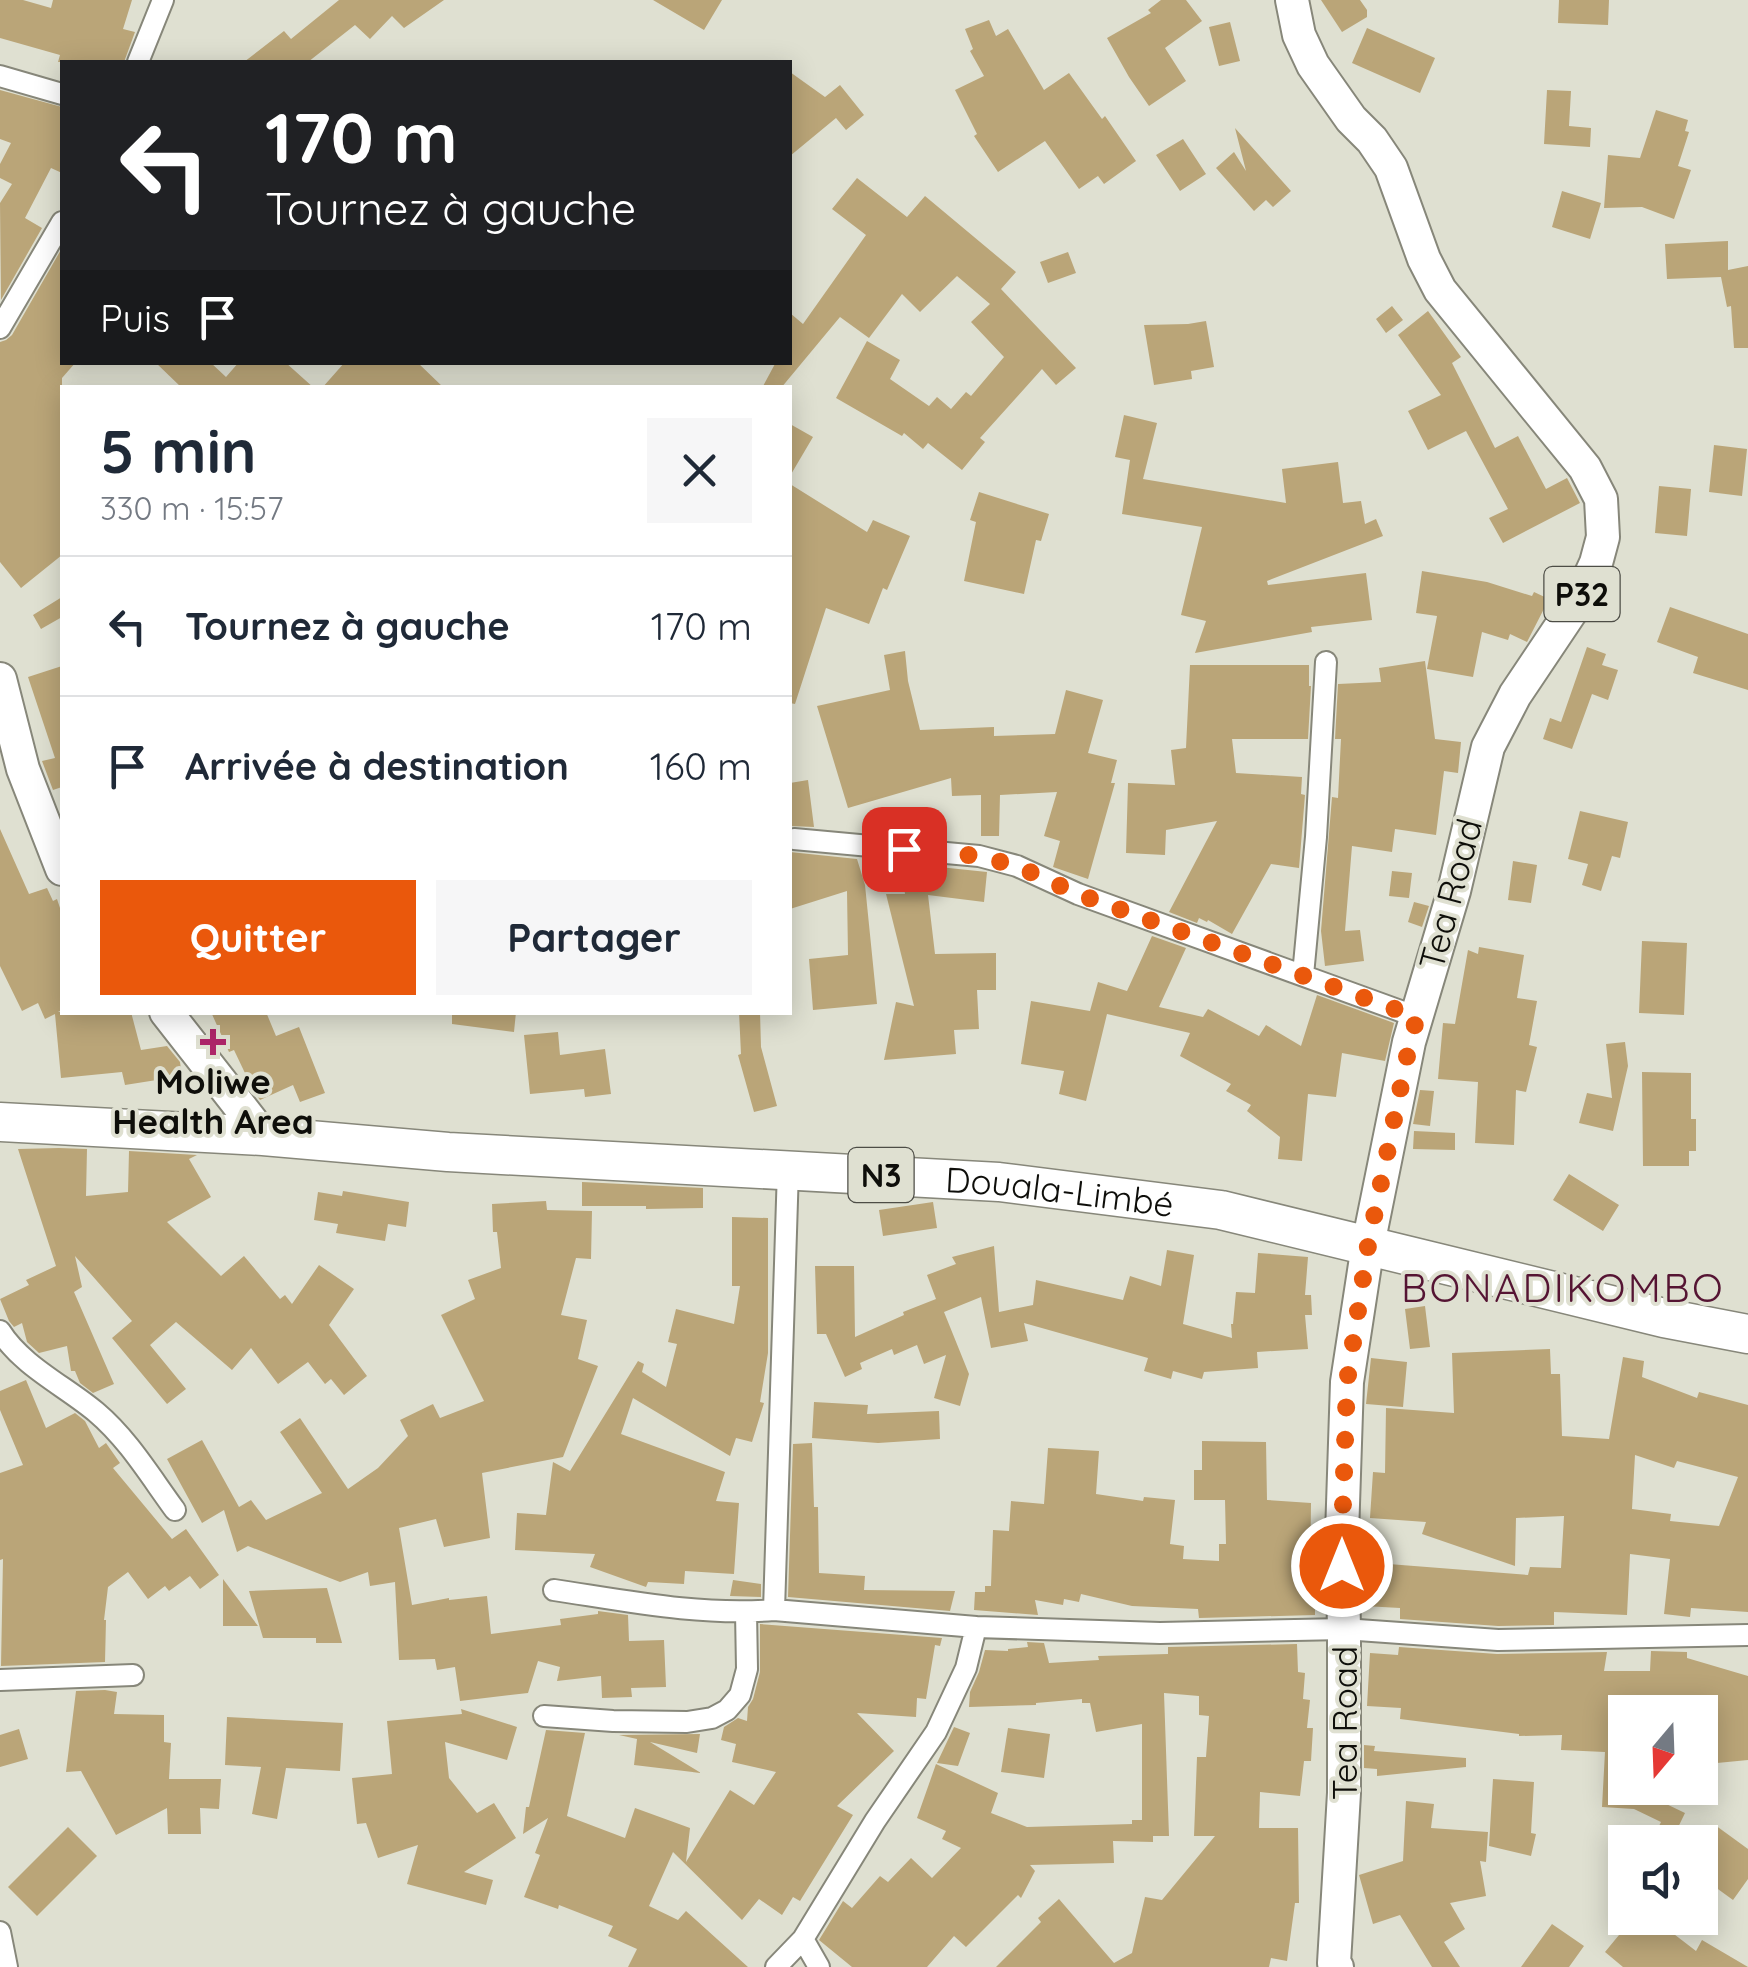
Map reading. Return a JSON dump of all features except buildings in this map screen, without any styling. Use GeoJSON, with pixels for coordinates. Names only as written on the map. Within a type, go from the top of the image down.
{"type":"FeatureCollection","features":[{"type":"Feature","properties":{"kind":"highway","name":"Douala-Limbé"},"geometry":{"type":"LineString","coordinates":[[0,1122],[263,1136],[448,1152],[999,1182],[1221,1210],[1664,1318],[1748,1334]]}},
{"type":"Feature","properties":{"kind":"main road","name":"Tea Road"},"geometry":{"type":"LineString","coordinates":[[1292,0],[1299,35],[1313,65],[1391,168],[1424,259],[1440,290],[1585,468],[1601,499],[1602,537],[1596,563],[1580,598],[1515,695],[1488,748],[1454,891],[1410,1042],[1368,1246],[1347,1382],[1342,1535],[1344,1792],[1335,1966]]}},
{"type":"Feature","properties":{"kind":"main road"},"geometry":{"type":"LineString","coordinates":[[0,679],[24,770],[60,864]]}},
{"type":"Feature","properties":{"kind":"main road"},"geometry":{"type":"LineString","coordinates":[[168,1015],[263,1136]]}},
{"type":"Feature","properties":{"kind":"street"},"geometry":{"type":"LineString","coordinates":[[139,60],[163,0]]}},
{"type":"Feature","properties":{"kind":"street"},"geometry":{"type":"LineString","coordinates":[[0,76],[60,93]]}},
{"type":"Feature","properties":{"kind":"street"},"geometry":{"type":"LineString","coordinates":[[0,328],[60,225]]}},
{"type":"Feature","properties":{"kind":"street"},"geometry":{"type":"LineString","coordinates":[[1303,975],[1326,662]]}},
{"type":"Feature","properties":{"kind":"street"},"geometry":{"type":"LineString","coordinates":[[794,838],[978,856],[1017,866],[1078,894],[1417,1017]]}},
{"type":"Feature","properties":{"kind":"street"},"geometry":{"type":"LineString","coordinates":[[774,1610],[788,1169]]}},
{"type":"Feature","properties":{"kind":"street"},"geometry":{"type":"LineString","coordinates":[[0,1331],[26,1360],[121,1436],[175,1510]]}},
{"type":"Feature","properties":{"kind":"street"},"geometry":{"type":"LineString","coordinates":[[554,1590],[697,1611],[774,1610],[976,1627],[1160,1632],[1344,1629],[1498,1640],[1748,1635]]}},
{"type":"Feature","properties":{"kind":"street"},"geometry":{"type":"LineString","coordinates":[[544,1716],[687,1722],[712,1718],[727,1710],[740,1695],[746,1669],[746,1612]]}},
{"type":"Feature","properties":{"kind":"street"},"geometry":{"type":"LineString","coordinates":[[776,1967],[803,1939],[874,1821],[936,1732],[966,1668],[976,1627]]}},
{"type":"Feature","properties":{"kind":"street"},"geometry":{"type":"LineString","coordinates":[[0,1680],[133,1675]]}},
{"type":"Feature","properties":{"kind":"street"},"geometry":{"type":"LineString","coordinates":[[0,1932],[7,1967]]}},
{"type":"Feature","properties":{"kind":"street"},"geometry":{"type":"LineString","coordinates":[[803,1939],[819,1967]]}},
{"type":"Feature","properties":{"kind":"place","name":"Moliwe Health Area"},"geometry":{"type":"Point","coordinates":[213,1042]}},
{"type":"Feature","properties":{"kind":"district","name":"BONADIKOMBO"},"geometry":{"type":"Point","coordinates":[1563,1287]}},
{"type":"Feature","properties":{"kind":"route"},"geometry":{"type":"LineString","coordinates":[[904,849],[978,856],[1017,866],[1078,894],[1417,1017],[1368,1246],[1347,1382],[1342,1566]]}}]}
